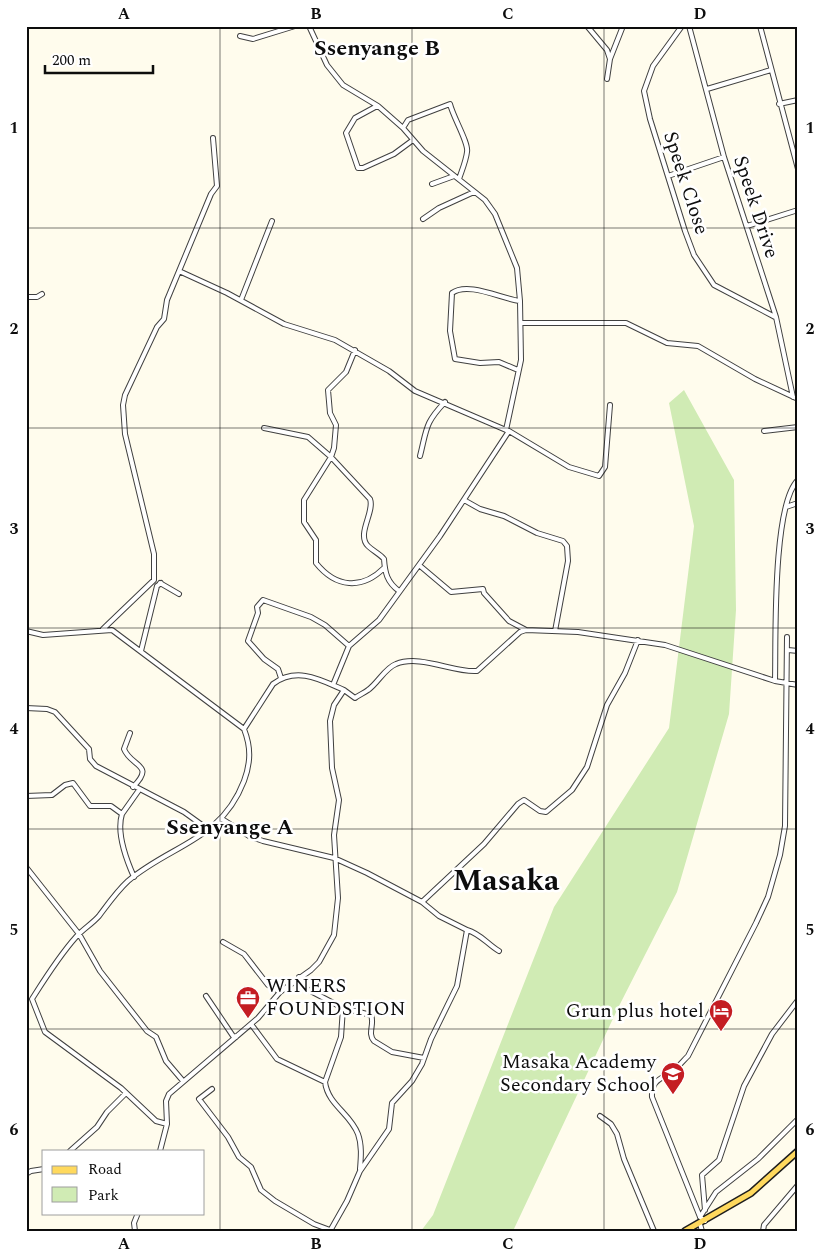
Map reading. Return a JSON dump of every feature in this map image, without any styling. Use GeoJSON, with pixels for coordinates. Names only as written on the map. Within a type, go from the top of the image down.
{"type":"FeatureCollection","features":[{"type":"Feature","properties":{"kind":"main road"},"geometry":{"type":"LineString","coordinates":[[685,1231],[751,1193],[798,1151]]}},
{"type":"Feature","properties":{"kind":"street"},"geometry":{"type":"LineString","coordinates":[[240,36],[253,39],[295,26]]}},
{"type":"Feature","properties":{"kind":"street"},"geometry":{"type":"LineString","coordinates":[[309,26],[327,65],[335,77],[343,85],[378,106],[403,128],[423,152],[485,200],[495,214],[518,268],[521,323],[521,354],[507,430],[464,500],[379,620],[349,646],[333,685]]}},
{"type":"Feature","properties":{"kind":"street"},"geometry":{"type":"LineString","coordinates":[[587,26],[607,50],[610,59]]}},
{"type":"Feature","properties":{"kind":"street"},"geometry":{"type":"LineString","coordinates":[[607,79],[610,59],[623,26]]}},
{"type":"Feature","properties":{"kind":"street","name":"Speek Close"},"geometry":{"type":"LineString","coordinates":[[682,26],[658,58],[644,88],[647,110],[689,245],[714,285],[776,317]]}},
{"type":"Feature","properties":{"kind":"street","name":"Speek Drive"},"geometry":{"type":"LineString","coordinates":[[689,26],[724,157],[776,317],[793,397]]}},
{"type":"Feature","properties":{"kind":"street"},"geometry":{"type":"LineString","coordinates":[[760,26],[798,169]]}},
{"type":"Feature","properties":{"kind":"street"},"geometry":{"type":"LineString","coordinates":[[707,89],[771,70]]}},
{"type":"Feature","properties":{"kind":"street"},"geometry":{"type":"LineString","coordinates":[[780,104],[798,100]]}},
{"type":"Feature","properties":{"kind":"street"},"geometry":{"type":"LineString","coordinates":[[403,128],[408,120],[450,104],[453,118],[468,149],[459,179]]}},
{"type":"Feature","properties":{"kind":"street"},"geometry":{"type":"LineString","coordinates":[[378,106],[355,118],[346,132],[358,168],[363,168],[394,154],[413,140]]}},
{"type":"Feature","properties":{"kind":"street"},"geometry":{"type":"LineString","coordinates":[[103,629],[154,580],[154,554],[125,434],[125,395],[157,327],[164,320],[167,300],[211,194],[217,186],[214,138]]}},
{"type":"Feature","properties":{"kind":"street"},"geometry":{"type":"LineString","coordinates":[[668,176],[724,157]]}},
{"type":"Feature","properties":{"kind":"street"},"geometry":{"type":"LineString","coordinates":[[432,184],[454,176]]}},
{"type":"Feature","properties":{"kind":"street"},"geometry":{"type":"LineString","coordinates":[[423,219],[432,211],[474,192]]}},
{"type":"Feature","properties":{"kind":"street"},"geometry":{"type":"LineString","coordinates":[[747,226],[798,210]]}},
{"type":"Feature","properties":{"kind":"street"},"geometry":{"type":"LineString","coordinates":[[241,300],[272,221]]}},
{"type":"Feature","properties":{"kind":"street"},"geometry":{"type":"LineString","coordinates":[[179,271],[241,300],[284,324],[334,340],[355,350],[357,355],[388,371],[406,386],[445,402],[450,407],[507,430],[569,467],[599,476],[605,467],[610,405]]}},
{"type":"Feature","properties":{"kind":"street"},"geometry":{"type":"LineString","coordinates":[[518,370],[499,362],[480,363],[455,359],[450,330],[452,293],[456,290],[483,291],[502,299],[520,301]]}},
{"type":"Feature","properties":{"kind":"street"},"geometry":{"type":"LineString","coordinates":[[26,297],[42,294]]}},
{"type":"Feature","properties":{"kind":"street"},"geometry":{"type":"LineString","coordinates":[[521,323],[626,323],[668,343],[698,346],[707,349],[755,380],[798,399]]}},
{"type":"Feature","properties":{"kind":"street"},"geometry":{"type":"LineString","coordinates":[[355,350],[349,367],[327,394],[330,413],[336,426],[331,457],[304,500],[304,522],[316,540],[316,563],[326,572],[349,584],[360,583],[373,578],[384,568]]}},
{"type":"Feature","properties":{"kind":"street"},"geometry":{"type":"LineString","coordinates":[[420,456],[424,430],[431,418],[445,402]]}},
{"type":"Feature","properties":{"kind":"street"},"geometry":{"type":"LineString","coordinates":[[764,431],[798,427]]}},
{"type":"Feature","properties":{"kind":"street"},"geometry":{"type":"LineString","coordinates":[[264,428],[308,437],[331,457],[370,499],[372,504],[365,525],[365,536],[368,546],[384,559],[384,568],[390,584],[399,591]]}},
{"type":"Feature","properties":{"kind":"street"},"geometry":{"type":"LineString","coordinates":[[775,681],[779,542],[793,484],[798,480]]}},
{"type":"Feature","properties":{"kind":"street"},"geometry":{"type":"LineString","coordinates":[[464,500],[480,509],[504,516],[537,533],[563,541],[568,546],[568,561],[555,631]]}},
{"type":"Feature","properties":{"kind":"street"},"geometry":{"type":"LineString","coordinates":[[786,507],[798,503]]}},
{"type":"Feature","properties":{"kind":"street"},"geometry":{"type":"LineString","coordinates":[[419,565],[451,592],[483,589],[484,593],[509,621],[526,630],[555,631],[638,640],[665,645],[775,681],[798,685]]}},
{"type":"Feature","properties":{"kind":"street"},"geometry":{"type":"LineString","coordinates":[[154,580],[179,594]]}},
{"type":"Feature","properties":{"kind":"street"},"geometry":{"type":"LineString","coordinates":[[140,651],[157,586],[161,584]]}},
{"type":"Feature","properties":{"kind":"street"},"geometry":{"type":"LineString","coordinates":[[280,678],[278,668],[264,659],[248,641],[258,613],[257,607],[263,600],[311,617],[325,625],[349,646]]}},
{"type":"Feature","properties":{"kind":"street"},"geometry":{"type":"LineString","coordinates":[[26,631],[43,634],[103,629],[112,630],[244,729],[249,742],[250,754],[247,773],[238,797],[222,819],[209,830],[134,877],[114,896],[97,918],[79,934],[60,956],[32,999],[26,1002]]}},
{"type":"Feature","properties":{"kind":"street"},"geometry":{"type":"LineString","coordinates":[[244,729],[280,678],[301,675],[315,677],[344,690],[355,698],[368,690],[392,666],[402,662],[435,663],[467,671],[477,671],[515,635],[526,630]]}},
{"type":"Feature","properties":{"kind":"street"},"geometry":{"type":"LineString","coordinates":[[702,1221],[652,1097],[652,1086],[655,1081],[673,1071],[688,1056],[768,897],[780,855],[785,826],[787,638]]}},
{"type":"Feature","properties":{"kind":"street"},"geometry":{"type":"LineString","coordinates":[[422,902],[484,844],[518,804],[524,800],[540,811],[546,812],[572,790],[587,767],[607,705],[625,674],[638,640]]}},
{"type":"Feature","properties":{"kind":"street"},"geometry":{"type":"LineString","coordinates":[[788,650],[798,651]]}},
{"type":"Feature","properties":{"kind":"street"},"geometry":{"type":"LineString","coordinates":[[160,1150],[167,1124],[166,1101],[173,1089],[251,1024],[280,992],[319,962],[336,926],[338,898],[334,858],[339,800],[332,768],[330,721],[334,705],[344,690]]}},
{"type":"Feature","properties":{"kind":"street"},"geometry":{"type":"LineString","coordinates":[[26,708],[47,709],[55,712],[89,749],[92,763],[133,787],[169,804],[209,830]]}},
{"type":"Feature","properties":{"kind":"street"},"geometry":{"type":"LineString","coordinates":[[130,733],[124,749],[127,756],[141,766],[143,770],[140,780],[133,787]]}},
{"type":"Feature","properties":{"kind":"street"},"geometry":{"type":"LineString","coordinates":[[26,796],[52,795],[65,785],[73,783],[90,806],[111,806],[122,814]]}},
{"type":"Feature","properties":{"kind":"street"},"geometry":{"type":"LineString","coordinates":[[134,877],[126,860],[120,829],[122,814],[139,790]]}},
{"type":"Feature","properties":{"kind":"street"},"geometry":{"type":"LineString","coordinates":[[222,819],[249,836],[263,841],[334,858],[422,902],[439,916],[478,934],[489,945],[499,951]]}},
{"type":"Feature","properties":{"kind":"street"},"geometry":{"type":"LineString","coordinates":[[202,825],[216,824]]}},
{"type":"Feature","properties":{"kind":"street"},"geometry":{"type":"LineString","coordinates":[[26,867],[79,934],[100,971],[147,1031],[156,1037],[166,1062],[184,1081]]}},
{"type":"Feature","properties":{"kind":"street"},"geometry":{"type":"LineString","coordinates":[[212,1088],[199,1099],[228,1137],[239,1157],[251,1168],[261,1190],[275,1201],[314,1224],[330,1230],[347,1201],[360,1171],[389,1128],[392,1104],[412,1081],[457,986],[467,930]]}},
{"type":"Feature","properties":{"kind":"street"},"geometry":{"type":"LineString","coordinates":[[224,942],[244,954],[268,985],[280,992]]}},
{"type":"Feature","properties":{"kind":"street"},"geometry":{"type":"LineString","coordinates":[[299,977],[301,986],[343,1008],[372,1017],[370,1031],[374,1041],[392,1052],[424,1058]]}},
{"type":"Feature","properties":{"kind":"street"},"geometry":{"type":"LineString","coordinates":[[206,996],[233,1036],[236,1037]]}},
{"type":"Feature","properties":{"kind":"street"},"geometry":{"type":"LineString","coordinates":[[32,999],[45,1032],[126,1093],[156,1121],[167,1124]]}},
{"type":"Feature","properties":{"kind":"street"},"geometry":{"type":"LineString","coordinates":[[702,1231],[704,1210],[702,1175],[719,1160],[744,1086],[772,1034],[798,1000]]}},
{"type":"Feature","properties":{"kind":"street"},"geometry":{"type":"LineString","coordinates":[[343,1008],[340,1037],[325,1082],[330,1099],[357,1133],[361,1153],[360,1171]]}},
{"type":"Feature","properties":{"kind":"street"},"geometry":{"type":"LineString","coordinates":[[251,1024],[277,1058],[325,1082]]}},
{"type":"Feature","properties":{"kind":"street"},"geometry":{"type":"LineString","coordinates":[[71,1150],[97,1127],[107,1112],[126,1093]]}},
{"type":"Feature","properties":{"kind":"street"},"geometry":{"type":"LineString","coordinates":[[600,1116],[611,1124],[617,1134],[624,1159],[654,1231]]}},
{"type":"Feature","properties":{"kind":"street"},"geometry":{"type":"LineString","coordinates":[[704,1210],[718,1190],[758,1159],[798,1119]]}},
{"type":"Feature","properties":{"kind":"street"},"geometry":{"type":"LineString","coordinates":[[26,1174],[42,1169]]}},
{"type":"Feature","properties":{"kind":"street"},"geometry":{"type":"LineString","coordinates":[[763,1231],[764,1225],[798,1185]]}},
{"type":"Feature","properties":{"kind":"street"},"geometry":{"type":"LineString","coordinates":[[135,1231],[134,1223],[138,1214]]}},
{"type":"Feature","properties":{"kind":"green space"},"geometry":{"type":"Polygon","coordinates":[[[684,390],[734,480],[736,610],[729,714],[677,892],[618,1008],[513,1231],[421,1231],[433,1215],[554,907],[669,728],[694,526],[669,403],[684,390]]]}},
{"type":"Feature","properties":{"kind":"place","name":"WINERS FOUNDSTION"},"geometry":{"type":"Point","coordinates":[248,1019]}},
{"type":"Feature","properties":{"kind":"place","name":"Grun plus hotel"},"geometry":{"type":"Point","coordinates":[721,1032]}},
{"type":"Feature","properties":{"kind":"place","name":"Masaka Academy Secondary School"},"geometry":{"type":"Point","coordinates":[673,1095]}},
{"type":"Feature","properties":{"kind":"district","name":"Ssenyange B"},"geometry":{"type":"Point","coordinates":[377,48]}},
{"type":"Feature","properties":{"kind":"district","name":"Ssenyange A"},"geometry":{"type":"Point","coordinates":[230,827]}},
{"type":"Feature","properties":{"kind":"district","name":"Masaka"},"geometry":{"type":"Point","coordinates":[506,881]}}]}
